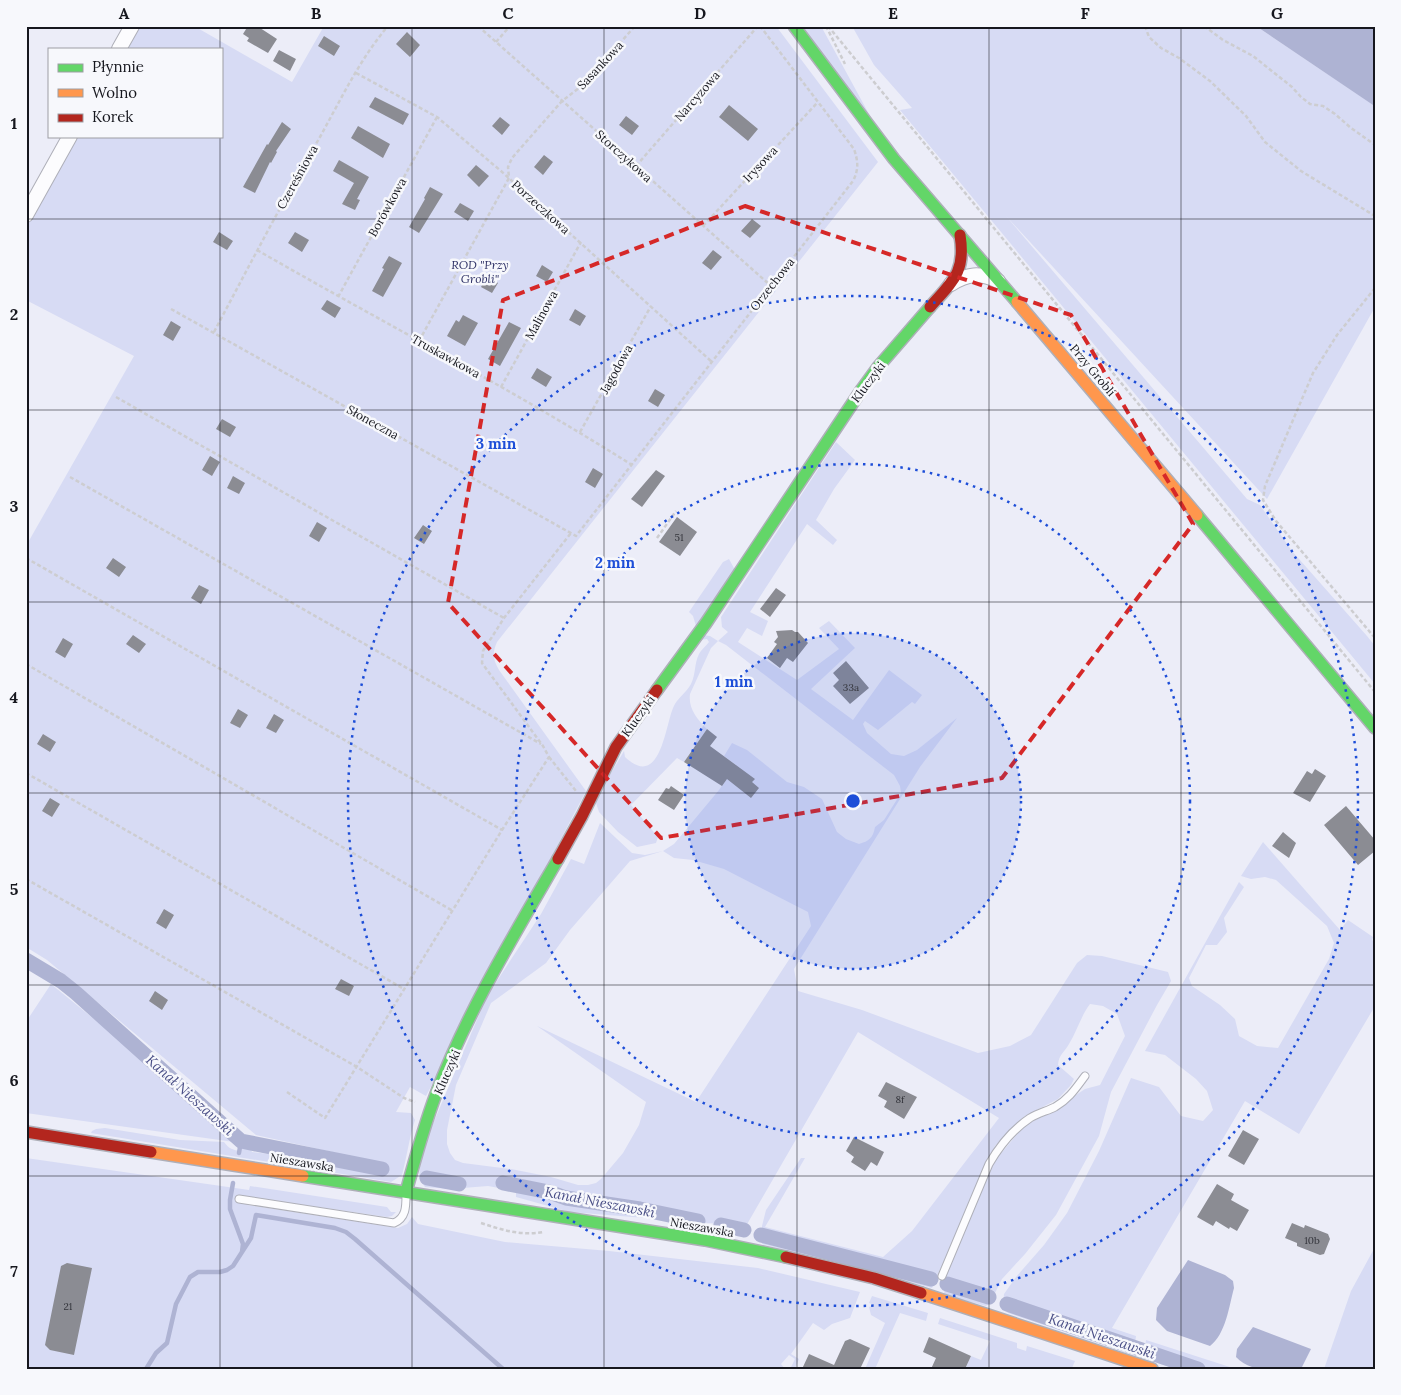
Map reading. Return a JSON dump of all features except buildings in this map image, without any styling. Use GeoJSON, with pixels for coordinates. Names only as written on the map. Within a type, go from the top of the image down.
{"type":"FeatureCollection","features":[{"type":"Feature","properties":{"kind":"street"},"geometry":{"type":"LineString","coordinates":[[120,48],[132,26]]}},
{"type":"Feature","properties":{"kind":"street","name":"Przy Grobli"},"geometry":{"type":"LineString","coordinates":[[794,26],[894,159],[1001,282],[1375,728]]}},
{"type":"Feature","properties":{"kind":"street"},"geometry":{"type":"LineString","coordinates":[[26,214],[69,138]]}},
{"type":"Feature","properties":{"kind":"street","name":"Kluczyki"},"geometry":{"type":"LineString","coordinates":[[406,1192],[430,1108],[472,1014],[587,805],[616,747],[706,623],[846,410],[878,367],[950,284],[958,272],[964,256],[960,235]]}},
{"type":"Feature","properties":{"kind":"street","name":"Kluczyki"},"geometry":{"type":"LineString","coordinates":[[950,284],[963,276],[977,274],[989,276],[1001,282]]}},
{"type":"Feature","properties":{"kind":"street","name":"Nieszawska"},"geometry":{"type":"LineString","coordinates":[[26,1132],[705,1240],[832,1267],[874,1278],[1152,1369]]}},
{"type":"Feature","properties":{"kind":"lane"},"geometry":{"type":"LineString","coordinates":[[942,1276],[989,1164],[999,1147],[1013,1131],[1032,1116],[1055,1107],[1071,1095],[1085,1076]]}},
{"type":"Feature","properties":{"kind":"lane"},"geometry":{"type":"LineString","coordinates":[[239,1199],[394,1223],[404,1215],[406,1192]]}},
{"type":"Feature","properties":{"kind":"path","name":"Czereśniowa"},"geometry":{"type":"LineString","coordinates":[[214,332],[257,250],[356,73],[388,26]]}},
{"type":"Feature","properties":{"kind":"path","name":"Storczykowa"},"geometry":{"type":"LineString","coordinates":[[478,26],[770,285]]}},
{"type":"Feature","properties":{"kind":"path"},"geometry":{"type":"LineString","coordinates":[[496,42],[510,26]]}},
{"type":"Feature","properties":{"kind":"path","name":"Sasankowa"},"geometry":{"type":"LineString","coordinates":[[508,167],[512,158],[562,101],[583,85],[635,26]]}},
{"type":"Feature","properties":{"kind":"path","name":"Orzechowa"},"geometry":{"type":"LineString","coordinates":[[576,536],[858,172],[857,156],[854,149],[759,26]]}},
{"type":"Feature","properties":{"kind":"path","name":"Narcyzowa"},"geometry":{"type":"LineString","coordinates":[[636,166],[759,26]]}},
{"type":"Feature","properties":{"kind":"path"},"geometry":{"type":"LineString","coordinates":[[828,26],[1375,692]]}},
{"type":"Feature","properties":{"kind":"path"},"geometry":{"type":"LineString","coordinates":[[1145,26],[1150,37],[1161,48],[1179,58],[1210,81],[1246,116],[1265,142],[1301,171],[1375,216]]}},
{"type":"Feature","properties":{"kind":"path"},"geometry":{"type":"LineString","coordinates":[[1204,26],[1223,40],[1253,56],[1310,104],[1323,106],[1375,145]]}},
{"type":"Feature","properties":{"kind":"path","name":"Porzeczkowa"},"geometry":{"type":"LineString","coordinates":[[356,73],[437,117],[501,170],[712,362]]}},
{"type":"Feature","properties":{"kind":"path","name":"Irysowa"},"geometry":{"type":"LineString","coordinates":[[703,226],[818,103]]}},
{"type":"Feature","properties":{"kind":"path","name":"Borówkowa"},"geometry":{"type":"LineString","coordinates":[[338,297],[437,117]]}},
{"type":"Feature","properties":{"kind":"path"},"geometry":{"type":"LineString","coordinates":[[419,341],[509,178],[508,167],[501,170]]}},
{"type":"Feature","properties":{"kind":"path","name":"Malinowa"},"geometry":{"type":"LineString","coordinates":[[501,387],[581,242]]}},
{"type":"Feature","properties":{"kind":"path","name":"Truskawkowa"},"geometry":{"type":"LineString","coordinates":[[257,250],[580,432],[632,465]]}},
{"type":"Feature","properties":{"kind":"path"},"geometry":{"type":"LineString","coordinates":[[1375,288],[1337,335],[1313,373],[1265,486],[1263,500],[1276,521],[1375,638]]}},
{"type":"Feature","properties":{"kind":"path","name":"Jagodowa"},"geometry":{"type":"LineString","coordinates":[[580,432],[651,306]]}},
{"type":"Feature","properties":{"kind":"path","name":"Słoneczna"},"geometry":{"type":"LineString","coordinates":[[171,309],[576,536]]}},
{"type":"Feature","properties":{"kind":"path"},"geometry":{"type":"LineString","coordinates":[[116,397],[504,618]]}},
{"type":"Feature","properties":{"kind":"path"},"geometry":{"type":"LineString","coordinates":[[70,478],[543,746]]}},
{"type":"Feature","properties":{"kind":"path"},"geometry":{"type":"LineString","coordinates":[[657,538],[676,511]]}},
{"type":"Feature","properties":{"kind":"path"},"geometry":{"type":"LineString","coordinates":[[570,533],[504,618],[483,651],[482,663],[549,757],[587,805]]}},
{"type":"Feature","properties":{"kind":"path"},"geometry":{"type":"LineString","coordinates":[[26,558],[502,830]]}},
{"type":"Feature","properties":{"kind":"path"},"geometry":{"type":"LineString","coordinates":[[26,664],[453,911]]}},
{"type":"Feature","properties":{"kind":"path"},"geometry":{"type":"LineString","coordinates":[[287,1092],[325,1118],[549,757]]}},
{"type":"Feature","properties":{"kind":"path"},"geometry":{"type":"LineString","coordinates":[[26,773],[404,989]]}},
{"type":"Feature","properties":{"kind":"path"},"geometry":{"type":"LineString","coordinates":[[26,879],[357,1067],[404,1098],[430,1108]]}},
{"type":"Feature","properties":{"kind":"path"},"geometry":{"type":"LineString","coordinates":[[476,1221],[511,1232],[529,1234],[548,1232]]}},
{"type":"Feature","properties":{"kind":"highlighted area"},"geometry":{"type":"Polygon","coordinates":[[[745,206],[1071,315],[1193,524],[1002,778],[661,838],[448,603],[503,300],[745,206]]]}},
{"type":"Feature","properties":{"kind":"green space","name":"ROD \"Przy Grobli\""},"geometry":{"type":"Polygon","coordinates":[[[137,26],[194,26],[292,82],[324,26],[776,26],[878,162],[497,642],[494,656],[499,670],[586,791],[426,1096],[410,1087],[396,1112],[411,1113],[415,1120],[402,1175],[391,1182],[91,1133],[96,1129],[105,1128],[180,1140],[224,1142],[229,1148],[238,1151],[241,1151],[242,1144],[249,1146],[252,1152],[269,1154],[274,1149],[366,1168],[367,1165],[340,1159],[341,1154],[256,1135],[47,960],[26,947],[26,546],[134,356],[26,300],[26,222],[40,201],[74,138],[222,138],[222,48],[125,48],[137,26]]]}},
{"type":"Feature","properties":{"kind":"green space"},"geometry":{"type":"Polygon","coordinates":[[[800,26],[821,26],[881,136],[800,26]]]}},
{"type":"Feature","properties":{"kind":"green space"},"geometry":{"type":"Polygon","coordinates":[[[852,26],[1256,26],[1375,106],[1375,307],[1267,499],[1006,216],[1247,499],[1260,505],[1292,551],[1375,646],[1375,684],[900,110],[912,108],[874,65],[852,26]]]}},
{"type":"Feature","properties":{"kind":"green space"},"geometry":{"type":"Polygon","coordinates":[[[836,442],[855,460],[834,489],[816,520],[837,540],[833,545],[807,524],[750,612],[768,621],[762,636],[747,628],[738,642],[797,680],[839,649],[819,628],[829,621],[855,648],[811,689],[853,720],[889,670],[922,695],[915,704],[912,702],[878,730],[865,721],[863,724],[867,733],[891,754],[904,756],[917,750],[957,718],[920,767],[794,969],[798,991],[862,1010],[978,1053],[1010,1046],[1031,1035],[1077,963],[1087,955],[1102,956],[1168,972],[1171,981],[1111,1092],[1099,1136],[1056,1215],[1002,1279],[991,1301],[986,1306],[944,1295],[946,1276],[993,1163],[1025,1125],[1046,1115],[1085,1089],[1100,1085],[1125,1036],[1117,1014],[1103,1006],[1090,1004],[1072,1039],[1059,1058],[1058,1065],[1074,1079],[1071,1085],[1058,1099],[1025,1116],[995,1146],[932,1288],[762,1244],[762,1226],[766,1210],[801,1158],[805,1158],[765,1227],[883,1257],[912,1231],[999,1118],[858,1032],[746,1226],[570,1212],[516,1197],[516,1191],[488,1186],[450,1189],[425,1187],[419,1178],[421,1152],[487,996],[541,914],[571,859],[584,864],[600,823],[632,853],[645,855],[663,851],[674,844],[719,790],[736,765],[724,756],[732,743],[747,750],[787,782],[804,787],[822,799],[837,832],[846,839],[859,844],[870,838],[875,827],[884,820],[901,793],[900,786],[894,775],[726,645],[718,641],[728,632],[722,627],[721,617],[836,442]],[[663,851],[630,861],[570,930],[546,963],[491,1003],[456,1085],[447,1130],[447,1144],[455,1160],[463,1163],[511,1169],[551,1177],[578,1185],[588,1185],[596,1183],[601,1179],[623,1153],[639,1125],[646,1102],[537,1026],[696,1102],[811,926],[808,912],[724,869],[693,860],[674,858],[663,851]]]}},
{"type":"Feature","properties":{"kind":"green space"},"geometry":{"type":"Polygon","coordinates":[[[729,559],[735,570],[696,626],[693,616],[689,612],[723,562],[729,559]]]}},
{"type":"Feature","properties":{"kind":"green space"},"geometry":{"type":"Polygon","coordinates":[[[703,635],[710,636],[718,641],[711,648],[690,694],[690,704],[694,713],[707,729],[684,762],[677,758],[631,805],[658,837],[656,843],[637,847],[618,832],[599,812],[595,800],[624,751],[625,757],[637,765],[646,766],[653,761],[664,741],[673,708],[691,684],[699,654],[709,642],[707,639],[700,640],[703,635]]]}},
{"type":"Feature","properties":{"kind":"green space"},"geometry":{"type":"Polygon","coordinates":[[[1263,842],[1340,930],[1348,920],[1373,937],[1372,940],[1375,942],[1375,1006],[1299,1134],[1245,1101],[1112,1328],[1136,1336],[1135,1344],[1127,1353],[1008,1313],[1003,1309],[1004,1294],[1067,1213],[1099,1151],[1131,1078],[1159,1087],[1181,1116],[1203,1121],[1213,1110],[1207,1091],[1196,1079],[1165,1055],[1145,1051],[1239,882],[1244,887],[1224,918],[1227,932],[1217,945],[1206,945],[1189,978],[1192,986],[1220,1005],[1235,1019],[1239,1036],[1257,1046],[1278,1048],[1329,959],[1334,943],[1327,926],[1276,880],[1265,877],[1251,879],[1241,876],[1263,842]]]}},
{"type":"Feature","properties":{"kind":"green space"},"geometry":{"type":"Polygon","coordinates":[[[51,984],[191,1098],[234,1142],[26,1113],[26,1022],[51,984]]]}},
{"type":"Feature","properties":{"kind":"green space"},"geometry":{"type":"Polygon","coordinates":[[[26,1158],[249,1190],[250,1186],[387,1207],[391,1212],[396,1212],[392,1216],[387,1217],[249,1197],[247,1205],[398,1228],[407,1224],[412,1217],[418,1224],[505,1242],[609,1251],[758,1268],[860,1292],[850,1318],[832,1324],[824,1330],[813,1323],[791,1354],[799,1359],[795,1369],[790,1369],[795,1359],[789,1355],[781,1364],[785,1369],[781,1367],[780,1369],[26,1369],[26,1158]]]}},
{"type":"Feature","properties":{"kind":"green space"},"geometry":{"type":"Polygon","coordinates":[[[1375,1247],[1375,1369],[1324,1369],[1351,1291],[1375,1247]]]}},
{"type":"Feature","properties":{"kind":"green space"},"geometry":{"type":"Polygon","coordinates":[[[872,1296],[928,1313],[926,1321],[900,1313],[875,1369],[865,1369],[885,1323],[871,1315],[869,1307],[874,1305],[869,1303],[872,1296]]]}},
{"type":"Feature","properties":{"kind":"green space"},"geometry":{"type":"Polygon","coordinates":[[[940,1318],[1017,1343],[1017,1348],[1026,1351],[1027,1346],[1075,1361],[1072,1368],[1075,1369],[965,1369],[971,1356],[981,1360],[990,1341],[938,1324],[940,1318]]]}},
{"type":"Feature","properties":{"kind":"green space"},"geometry":{"type":"Polygon","coordinates":[[[1146,1340],[1236,1369],[1201,1370],[1165,1365],[1144,1355],[1146,1340]]]}},
{"type":"Feature","properties":{"kind":"shaded area"},"geometry":{"type":"Polygon","coordinates":[[[1256,26],[1375,26],[1375,106],[1373,105],[1256,26]]]}},
{"type":"Feature","properties":{"kind":"shaded area"},"geometry":{"type":"Polygon","coordinates":[[[1188,1260],[1225,1275],[1233,1281],[1234,1288],[1226,1319],[1220,1334],[1210,1346],[1167,1331],[1156,1320],[1157,1308],[1188,1260]]]}},
{"type":"Feature","properties":{"kind":"shaded area"},"geometry":{"type":"Polygon","coordinates":[[[1253,1327],[1311,1349],[1301,1369],[1275,1370],[1258,1368],[1242,1362],[1236,1357],[1237,1349],[1253,1327]]]}},
{"type":"Feature","properties":{"kind":"waterway","name":"Kanał Nieszawski"},"geometry":{"type":"LineString","coordinates":[[26,960],[61,981],[76,993],[241,1141],[382,1169]]}},
{"type":"Feature","properties":{"kind":"waterway"},"geometry":{"type":"LineString","coordinates":[[239,1153],[241,1141]]}},
{"type":"Feature","properties":{"kind":"waterway","name":"Kanał Nieszawski"},"geometry":{"type":"LineString","coordinates":[[427,1178],[459,1184]]}},
{"type":"Feature","properties":{"kind":"waterway"},"geometry":{"type":"LineString","coordinates":[[146,1369],[156,1353],[167,1343],[176,1304],[190,1277],[198,1272],[220,1272],[227,1270],[233,1266],[242,1252],[243,1244],[230,1209],[233,1183]]}},
{"type":"Feature","properties":{"kind":"waterway","name":"Kanał Nieszawski"},"geometry":{"type":"LineString","coordinates":[[503,1183],[549,1192],[566,1198],[640,1209],[698,1221]]}},
{"type":"Feature","properties":{"kind":"waterway"},"geometry":{"type":"LineString","coordinates":[[242,1252],[251,1238],[256,1215],[335,1228],[346,1232],[503,1369]]}},
{"type":"Feature","properties":{"kind":"waterway","name":"Kanał Nieszawski"},"geometry":{"type":"LineString","coordinates":[[721,1225],[744,1230]]}},
{"type":"Feature","properties":{"kind":"waterway","name":"Kanał Nieszawski"},"geometry":{"type":"LineString","coordinates":[[761,1235],[931,1279]]}},
{"type":"Feature","properties":{"kind":"waterway","name":"Kanał Nieszawski"},"geometry":{"type":"LineString","coordinates":[[947,1284],[989,1297]]}},
{"type":"Feature","properties":{"kind":"waterway","name":"Kanał Nieszawski"},"geometry":{"type":"LineString","coordinates":[[1007,1304],[1198,1369]]}},
{"type":"Feature","properties":{"kind":"traffic: fast"},"geometry":{"type":"LineString","coordinates":[[794,26],[894,159],[1017,302]]}},
{"type":"Feature","properties":{"kind":"traffic: fast"},"geometry":{"type":"LineString","coordinates":[[657,690],[706,623],[862,389],[878,367],[930,307]]}},
{"type":"Feature","properties":{"kind":"traffic: fast"},"geometry":{"type":"LineString","coordinates":[[1197,515],[1375,728]]}},
{"type":"Feature","properties":{"kind":"traffic: fast"},"geometry":{"type":"LineString","coordinates":[[406,1192],[432,1106],[448,1063],[492,974],[558,859]]}},
{"type":"Feature","properties":{"kind":"traffic: fast"},"geometry":{"type":"LineString","coordinates":[[303,1176],[705,1240],[786,1257]]}},
{"type":"Feature","properties":{"kind":"traffic: slow"},"geometry":{"type":"LineString","coordinates":[[1017,302],[1197,515]]}},
{"type":"Feature","properties":{"kind":"traffic: slow"},"geometry":{"type":"LineString","coordinates":[[151,1152],[303,1176]]}},
{"type":"Feature","properties":{"kind":"traffic: slow"},"geometry":{"type":"LineString","coordinates":[[921,1293],[1152,1369]]}},
{"type":"Feature","properties":{"kind":"traffic: jam"},"geometry":{"type":"LineString","coordinates":[[930,307],[956,275],[961,258],[960,235]]}},
{"type":"Feature","properties":{"kind":"traffic: jam"},"geometry":{"type":"LineString","coordinates":[[558,859],[582,816],[616,747],[657,690]]}},
{"type":"Feature","properties":{"kind":"traffic: jam"},"geometry":{"type":"LineString","coordinates":[[26,1132],[151,1152]]}},
{"type":"Feature","properties":{"kind":"traffic: jam"},"geometry":{"type":"LineString","coordinates":[[786,1257],[874,1278],[921,1293]]}}]}
